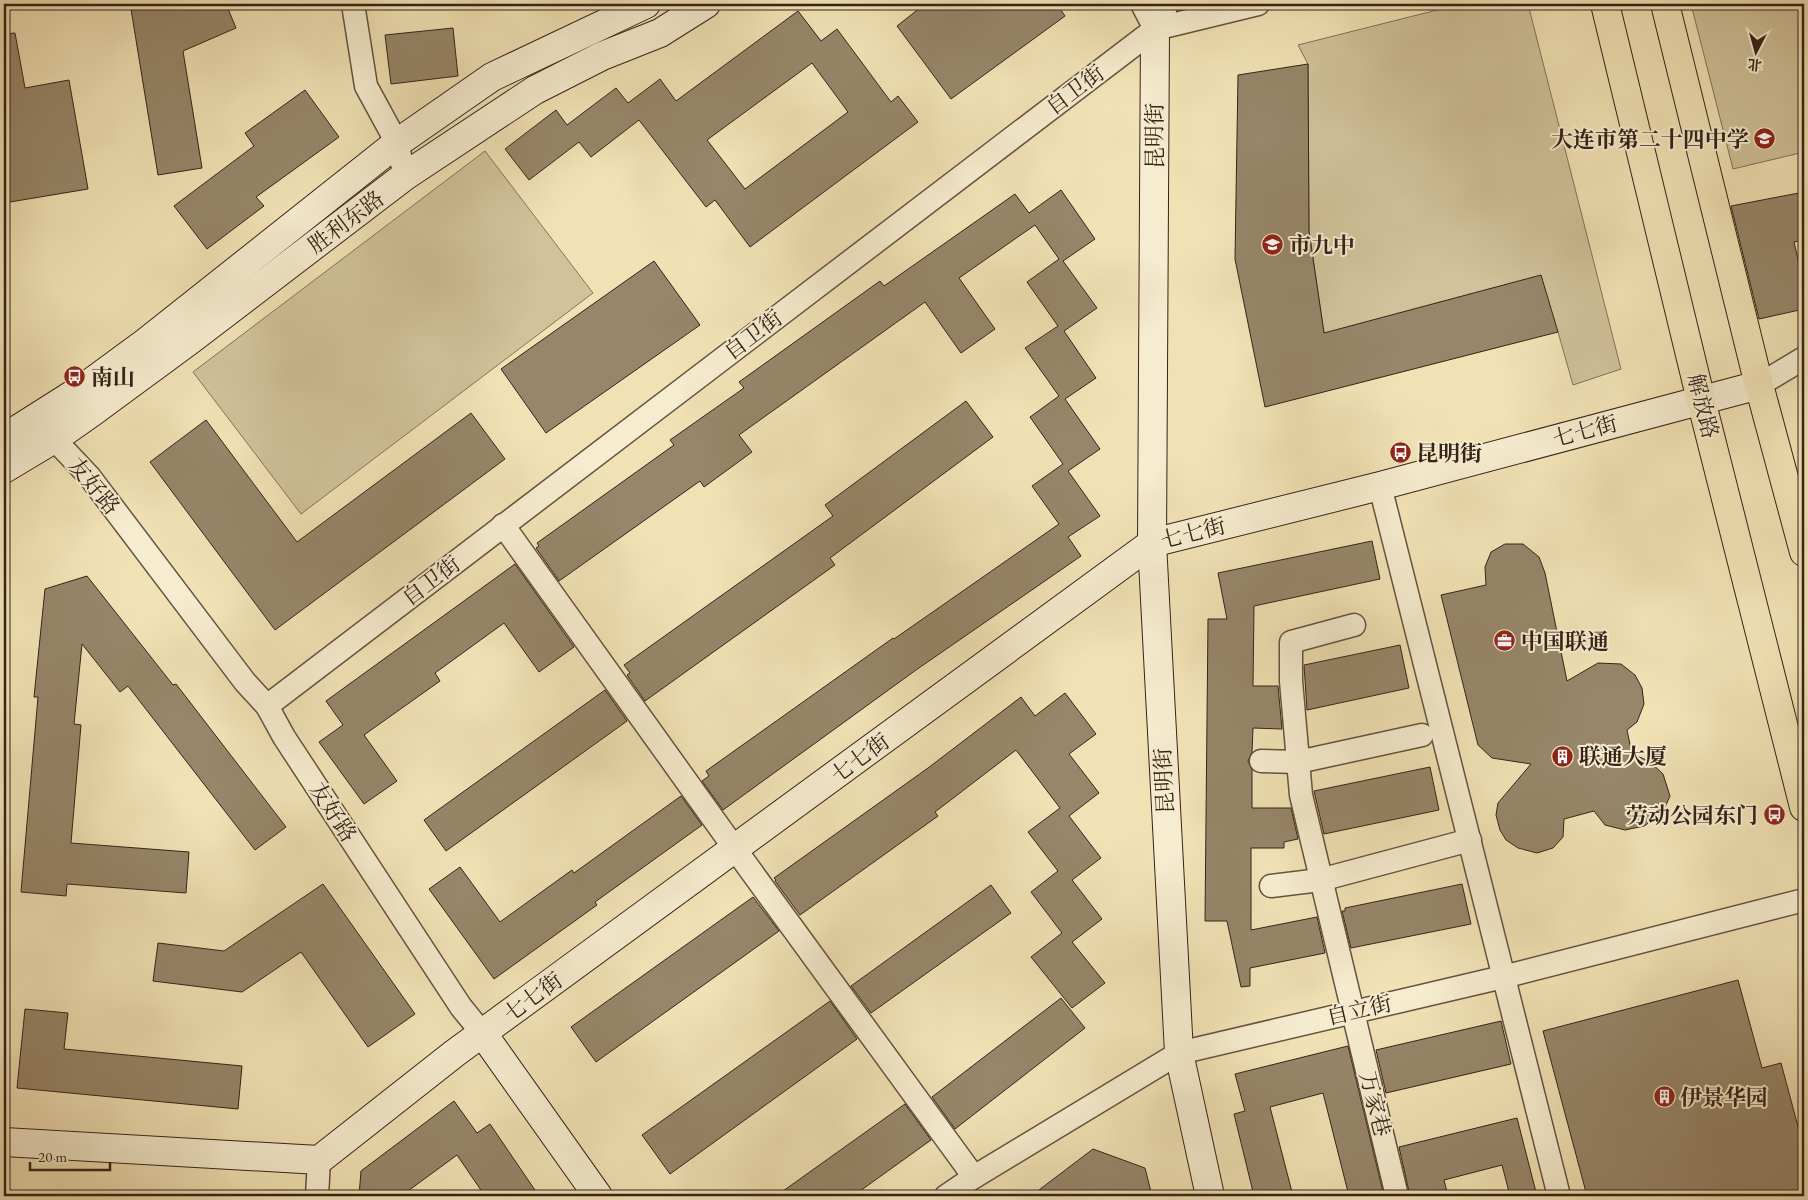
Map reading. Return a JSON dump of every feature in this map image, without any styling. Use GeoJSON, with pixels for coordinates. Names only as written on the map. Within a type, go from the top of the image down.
{"type":"FeatureCollection","features":[{"type":"Feature","properties":{"kind":"main road","name":"胜利东路"},"geometry":{"type":"LineString","coordinates":[[4,469],[54,439],[189,341],[405,176],[535,90],[602,56],[660,34],[706,4]]}},
{"type":"Feature","properties":{"kind":"main road","name":"昆明街"},"geometry":{"type":"LineString","coordinates":[[1164,4],[1154,29],[1152,543],[1179,1053],[1210,1196]]}},
{"type":"Feature","properties":{"kind":"main road","name":"解放路"},"geometry":{"type":"LineString","coordinates":[[1604,4],[1804,808]]}},
{"type":"Feature","properties":{"kind":"main road"},"geometry":{"type":"LineString","coordinates":[[1665,4],[1758,385],[1804,552]]}},
{"type":"Feature","properties":{"kind":"main road"},"geometry":{"type":"LineString","coordinates":[[4,438],[86,386],[146,342],[397,143],[492,77],[643,5]]}},
{"type":"Feature","properties":{"kind":"main road","name":"七七街"},"geometry":{"type":"LineString","coordinates":[[319,1160],[456,1053],[1152,543],[1380,486],[1758,385]]}},
{"type":"Feature","properties":{"kind":"main road","name":"友好路"},"geometry":{"type":"LineString","coordinates":[[483,1034],[598,1196]]}},
{"type":"Feature","properties":{"kind":"main road"},"geometry":{"type":"LineString","coordinates":[[4,1142],[319,1160]]}},
{"type":"Feature","properties":{"kind":"street"},"geometry":{"type":"LineString","coordinates":[[353,4],[366,86],[397,143],[405,176]]}},
{"type":"Feature","properties":{"kind":"street"},"geometry":{"type":"LineString","coordinates":[[1142,4],[1154,29]]}},
{"type":"Feature","properties":{"kind":"street","name":"自卫街"},"geometry":{"type":"LineString","coordinates":[[267,706],[1154,29],[1258,4]]}},
{"type":"Feature","properties":{"kind":"street"},"geometry":{"type":"LineString","coordinates":[[643,5],[660,34]]}},
{"type":"Feature","properties":{"kind":"street"},"geometry":{"type":"LineString","coordinates":[[1758,385],[1804,358]]}},
{"type":"Feature","properties":{"kind":"street","name":"友好路"},"geometry":{"type":"LineString","coordinates":[[54,439],[89,476],[245,682],[267,706],[284,737],[456,999],[483,1034]]}},
{"type":"Feature","properties":{"kind":"street"},"geometry":{"type":"LineString","coordinates":[[1380,486],[1559,1196]]}},
{"type":"Feature","properties":{"kind":"street"},"geometry":{"type":"LineString","coordinates":[[503,526],[974,1177]]}},
{"type":"Feature","properties":{"kind":"street","name":"万家巷"},"geometry":{"type":"LineString","coordinates":[[1354,625],[1291,642],[1291,681],[1301,795],[1397,1196]]}},
{"type":"Feature","properties":{"kind":"street"},"geometry":{"type":"LineString","coordinates":[[1261,761],[1298,762],[1422,735]]}},
{"type":"Feature","properties":{"kind":"street"},"geometry":{"type":"LineString","coordinates":[[1271,886],[1320,880],[1470,840]]}},
{"type":"Feature","properties":{"kind":"street","name":"自立街"},"geometry":{"type":"LineString","coordinates":[[946,1196],[974,1177],[1179,1053],[1503,977],[1804,900]]}},
{"type":"Feature","properties":{"kind":"street"},"geometry":{"type":"LineString","coordinates":[[317,1196],[319,1160]]}},
{"type":"Feature","properties":{"kind":"shaded area"},"geometry":{"type":"Polygon","coordinates":[[[1461,4],[1528,4],[1621,369],[1573,385],[1558,332],[1324,333],[1309,231],[1308,64],[1298,45],[1461,4]]]}},
{"type":"Feature","properties":{"kind":"shaded area","name":"大连市第二十四中学"},"geometry":{"type":"Polygon","coordinates":[[[1691,4],[1804,4],[1804,152],[1733,169],[1691,4]]]}},
{"type":"Feature","properties":{"kind":"shaded area"},"geometry":{"type":"Polygon","coordinates":[[[485,151],[593,293],[301,514],[193,372],[485,151]]]}},
{"type":"Feature","properties":{"kind":"building"},"geometry":{"type":"Polygon","coordinates":[[[142,4],[226,4],[236,28],[183,51],[202,168],[158,175],[131,9],[142,4]]]}},
{"type":"Feature","properties":{"kind":"building"},"geometry":{"type":"Polygon","coordinates":[[[925,4],[1057,4],[1065,16],[951,99],[897,26],[925,4]]]}},
{"type":"Feature","properties":{"kind":"building"},"geometry":{"type":"Polygon","coordinates":[[[798,11],[821,41],[837,29],[891,102],[898,96],[918,122],[750,247],[715,200],[706,207],[639,120],[591,157],[579,142],[529,180],[505,149],[556,110],[567,125],[616,88],[628,103],[660,79],[676,101],[798,11]],[[812,63],[707,140],[745,189],[848,112],[812,63]]]}},
{"type":"Feature","properties":{"kind":"building"},"geometry":{"type":"Polygon","coordinates":[[[453,28],[458,76],[391,84],[385,35],[453,28]]]}},
{"type":"Feature","properties":{"kind":"building"},"geometry":{"type":"Polygon","coordinates":[[[15,33],[25,88],[69,80],[88,189],[4,203],[4,34],[15,33]]]}},
{"type":"Feature","properties":{"kind":"building","name":"市九中"},"geometry":{"type":"Polygon","coordinates":[[[1308,64],[1309,231],[1324,333],[1541,275],[1558,332],[1265,407],[1235,259],[1238,75],[1308,64]]]}},
{"type":"Feature","properties":{"kind":"building"},"geometry":{"type":"Polygon","coordinates":[[[305,90],[339,137],[256,197],[264,206],[207,249],[174,206],[254,146],[245,133],[305,90]]]}},
{"type":"Feature","properties":{"kind":"building"},"geometry":{"type":"Polygon","coordinates":[[[1061,190],[1095,239],[1063,261],[1097,308],[1064,331],[1096,378],[1065,399],[1100,449],[1068,471],[1100,516],[1068,537],[1081,556],[916,670],[723,810],[702,781],[709,776],[706,771],[893,638],[1059,524],[1032,486],[1063,464],[1030,417],[1059,396],[1025,348],[1058,326],[1027,282],[1059,259],[1035,225],[959,278],[995,329],[961,353],[925,302],[739,435],[752,452],[704,487],[700,481],[559,581],[536,548],[539,546],[537,543],[674,445],[670,440],[744,388],[739,382],[880,281],[884,286],[1015,194],[1029,213],[1061,190]]]}},
{"type":"Feature","properties":{"kind":"building"},"geometry":{"type":"Polygon","coordinates":[[[1804,192],[1804,240],[1794,242],[1804,285],[1804,309],[1759,319],[1731,206],[1804,192]]]}},
{"type":"Feature","properties":{"kind":"building"},"geometry":{"type":"Polygon","coordinates":[[[654,261],[700,325],[546,433],[501,369],[654,261]]]}},
{"type":"Feature","properties":{"kind":"building"},"geometry":{"type":"Polygon","coordinates":[[[966,401],[993,437],[830,558],[835,565],[645,701],[627,675],[630,673],[624,665],[833,516],[825,505],[966,401]]]}},
{"type":"Feature","properties":{"kind":"building"},"geometry":{"type":"Polygon","coordinates":[[[471,413],[505,459],[275,630],[150,462],[206,420],[297,542],[471,413]]]}},
{"type":"Feature","properties":{"kind":"building"},"geometry":{"type":"Polygon","coordinates":[[[1372,541],[1380,579],[1254,606],[1253,686],[1278,686],[1282,729],[1253,728],[1252,752],[1248,761],[1252,770],[1252,808],[1291,808],[1298,839],[1284,842],[1284,848],[1251,848],[1251,930],[1317,917],[1325,953],[1250,968],[1250,986],[1241,987],[1227,921],[1205,921],[1208,619],[1227,619],[1218,573],[1372,541]]]}},
{"type":"Feature","properties":{"kind":"building","name":"联通大厦"},"geometry":{"type":"Polygon","coordinates":[[[1505,544],[1523,544],[1539,557],[1545,573],[1567,681],[1598,663],[1621,664],[1635,675],[1642,688],[1644,704],[1637,722],[1627,730],[1632,754],[1649,761],[1663,774],[1670,796],[1662,814],[1644,826],[1625,830],[1605,825],[1594,811],[1564,819],[1563,837],[1553,848],[1537,853],[1518,848],[1506,840],[1500,830],[1496,815],[1498,803],[1531,764],[1492,758],[1478,745],[1441,595],[1486,585],[1485,567],[1491,552],[1505,544]]]}},
{"type":"Feature","properties":{"kind":"building"},"geometry":{"type":"Polygon","coordinates":[[[515,564],[574,647],[539,672],[504,623],[435,673],[440,681],[364,735],[397,781],[364,804],[319,742],[343,725],[326,701],[515,564]]]}},
{"type":"Feature","properties":{"kind":"building"},"geometry":{"type":"Polygon","coordinates":[[[87,576],[173,685],[176,684],[286,827],[255,850],[128,686],[120,692],[82,644],[74,724],[81,725],[71,843],[189,852],[186,893],[67,884],[66,896],[21,892],[38,697],[34,697],[45,589],[87,576]]]}},
{"type":"Feature","properties":{"kind":"building"},"geometry":{"type":"Polygon","coordinates":[[[1400,645],[1409,688],[1307,710],[1304,665],[1400,645]]]}},
{"type":"Feature","properties":{"kind":"building"},"geometry":{"type":"Polygon","coordinates":[[[605,690],[627,721],[446,851],[424,820],[605,690]]]}},
{"type":"Feature","properties":{"kind":"building"},"geometry":{"type":"Polygon","coordinates":[[[1065,693],[1096,734],[1069,754],[1099,793],[1069,816],[1101,858],[1072,880],[1102,919],[1072,942],[1105,983],[1072,1008],[1031,957],[1062,933],[1031,892],[1058,871],[1028,832],[1060,808],[1016,750],[935,812],[938,816],[800,915],[774,878],[928,768],[1021,697],[1035,716],[1065,693]]]}},
{"type":"Feature","properties":{"kind":"building"},"geometry":{"type":"Polygon","coordinates":[[[1430,767],[1439,810],[1324,834],[1314,791],[1430,767]]]}},
{"type":"Feature","properties":{"kind":"building"},"geometry":{"type":"Polygon","coordinates":[[[681,796],[702,825],[595,902],[597,905],[494,979],[429,889],[460,867],[500,922],[572,870],[574,873],[681,796]]]}},
{"type":"Feature","properties":{"kind":"building"},"geometry":{"type":"Polygon","coordinates":[[[323,884],[415,1014],[368,1047],[301,952],[242,992],[153,981],[158,943],[224,951],[323,884]]]}},
{"type":"Feature","properties":{"kind":"building"},"geometry":{"type":"Polygon","coordinates":[[[1462,884],[1471,924],[1351,948],[1342,911],[1345,911],[1345,908],[1462,884]]]}},
{"type":"Feature","properties":{"kind":"building"},"geometry":{"type":"Polygon","coordinates":[[[991,885],[1011,913],[871,1013],[851,986],[991,885]]]}},
{"type":"Feature","properties":{"kind":"building"},"geometry":{"type":"Polygon","coordinates":[[[753,897],[779,931],[596,1062],[571,1027],[753,897]]]}},
{"type":"Feature","properties":{"kind":"building"},"geometry":{"type":"Polygon","coordinates":[[[1738,980],[1762,1068],[1781,1063],[1804,1149],[1804,1196],[1587,1196],[1543,1031],[1738,980]]]}},
{"type":"Feature","properties":{"kind":"building"},"geometry":{"type":"Polygon","coordinates":[[[1061,998],[1085,1028],[955,1129],[932,1097],[1061,998]]]}},
{"type":"Feature","properties":{"kind":"building"},"geometry":{"type":"Polygon","coordinates":[[[830,1001],[857,1039],[670,1174],[642,1135],[830,1001]]]}},
{"type":"Feature","properties":{"kind":"building"},"geometry":{"type":"Polygon","coordinates":[[[25,1009],[68,1013],[64,1049],[242,1066],[238,1109],[17,1088],[25,1009]]]}},
{"type":"Feature","properties":{"kind":"building"},"geometry":{"type":"Polygon","coordinates":[[[1501,1021],[1511,1064],[1386,1093],[1376,1050],[1501,1021]]]}},
{"type":"Feature","properties":{"kind":"building"},"geometry":{"type":"Polygon","coordinates":[[[1348,1046],[1384,1196],[1349,1196],[1323,1093],[1270,1107],[1293,1196],[1254,1196],[1234,1114],[1245,1111],[1235,1074],[1348,1046]]]}},
{"type":"Feature","properties":{"kind":"building"},"geometry":{"type":"Polygon","coordinates":[[[454,1101],[477,1133],[490,1124],[539,1196],[485,1196],[457,1155],[401,1196],[359,1196],[361,1171],[454,1101]]]}},
{"type":"Feature","properties":{"kind":"building"},"geometry":{"type":"Polygon","coordinates":[[[905,1104],[931,1140],[853,1196],[776,1196],[905,1104]]]}},
{"type":"Feature","properties":{"kind":"building"},"geometry":{"type":"Polygon","coordinates":[[[1517,1118],[1537,1196],[1510,1196],[1502,1165],[1444,1180],[1448,1196],[1410,1196],[1399,1147],[1517,1118]]]}},
{"type":"Feature","properties":{"kind":"building"},"geometry":{"type":"Polygon","coordinates":[[[1093,1149],[1145,1168],[1152,1196],[1031,1196],[1093,1149]]]}},
{"type":"Feature","properties":{"kind":"place","name":"大连市第二十四中学"},"geometry":{"type":"Point","coordinates":[1765,139]}},
{"type":"Feature","properties":{"kind":"place","name":"市九中"},"geometry":{"type":"Point","coordinates":[1273,245]}},
{"type":"Feature","properties":{"kind":"place","name":"南山"},"geometry":{"type":"Point","coordinates":[75,377]}},
{"type":"Feature","properties":{"kind":"place","name":"昆明街"},"geometry":{"type":"Point","coordinates":[1400,453]}},
{"type":"Feature","properties":{"kind":"place","name":"中国联通"},"geometry":{"type":"Point","coordinates":[1505,641]}},
{"type":"Feature","properties":{"kind":"place","name":"联通大厦"},"geometry":{"type":"Point","coordinates":[1563,756]}},
{"type":"Feature","properties":{"kind":"place","name":"劳动公园东门"},"geometry":{"type":"Point","coordinates":[1774,815]}},
{"type":"Feature","properties":{"kind":"place","name":"伊景华园"},"geometry":{"type":"Point","coordinates":[1664,1097]}}]}
